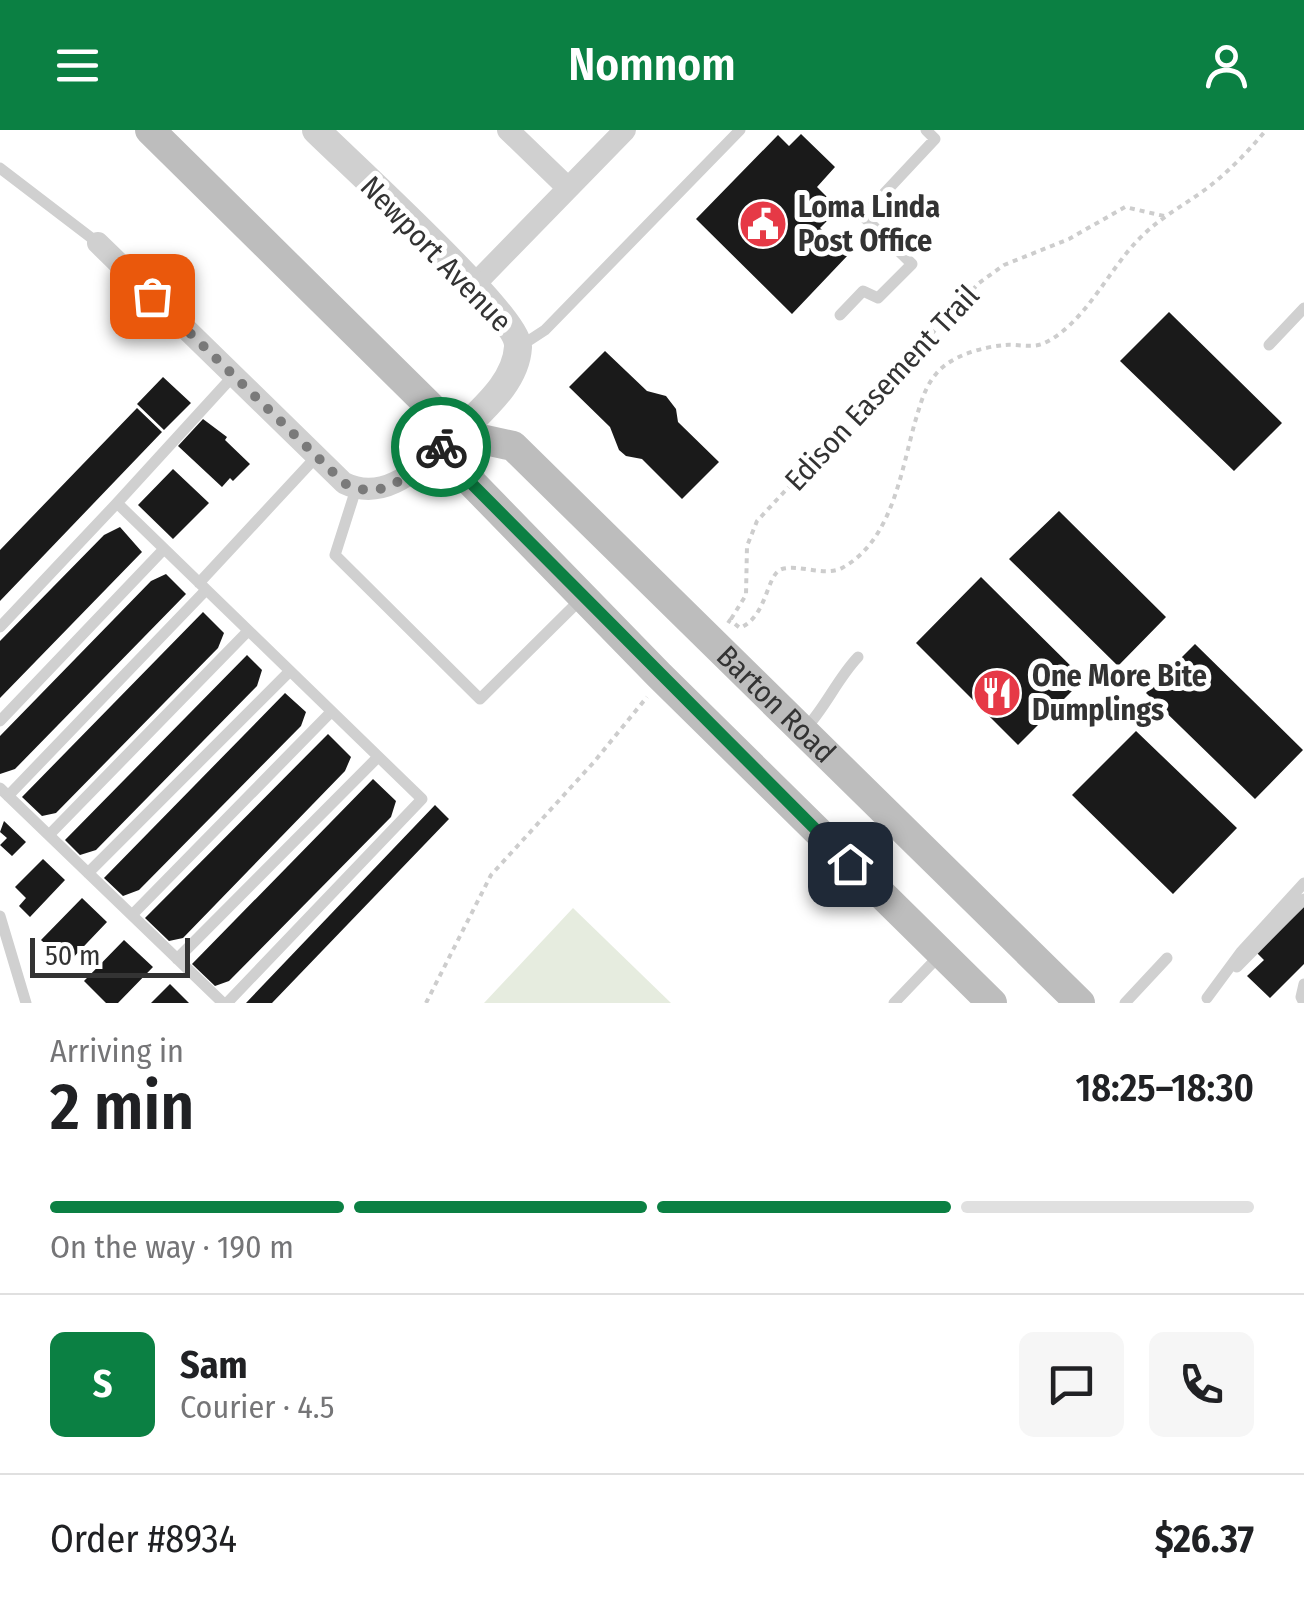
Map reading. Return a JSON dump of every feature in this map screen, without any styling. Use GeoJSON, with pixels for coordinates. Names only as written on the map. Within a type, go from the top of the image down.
{"type":"FeatureCollection","features":[{"type":"Feature","properties":{"kind":"main road"},"geometry":{"type":"LineString","coordinates":[[150,130],[458,434]]}},
{"type":"Feature","properties":{"kind":"main road","name":"Barton Road"},"geometry":{"type":"LineString","coordinates":[[992,1003],[659,675],[470,482],[458,434],[513,446],[721,630],[804,730],[1080,1003]]}},
{"type":"Feature","properties":{"kind":"street","name":"Newport Avenue"},"geometry":{"type":"LineString","coordinates":[[316,130],[474,285],[515,334],[518,347],[510,376],[458,434],[393,485],[361,492],[356,489]]}},
{"type":"Feature","properties":{"kind":"street"},"geometry":{"type":"LineString","coordinates":[[508,130],[568,188]]}},
{"type":"Feature","properties":{"kind":"street"},"geometry":{"type":"LineString","coordinates":[[474,285],[625,130]]}},
{"type":"Feature","properties":{"kind":"street"},"geometry":{"type":"LineString","coordinates":[[98,242],[344,483],[356,489]]}},
{"type":"Feature","properties":{"kind":"lane"},"geometry":{"type":"LineString","coordinates":[[518,347],[545,330],[740,130]]}},
{"type":"Feature","properties":{"kind":"lane"},"geometry":{"type":"LineString","coordinates":[[840,315],[863,291],[878,298],[912,264],[864,216],[935,139],[926,130]]}},
{"type":"Feature","properties":{"kind":"lane"},"geometry":{"type":"LineString","coordinates":[[0,168],[98,242]]}},
{"type":"Feature","properties":{"kind":"lane"},"geometry":{"type":"LineString","coordinates":[[1269,345],[1304,308]]}},
{"type":"Feature","properties":{"kind":"lane"},"geometry":{"type":"LineString","coordinates":[[0,627],[234,376]]}},
{"type":"Feature","properties":{"kind":"lane"},"geometry":{"type":"LineString","coordinates":[[117,503],[164,549],[202,586],[248,631],[422,799],[225,1003],[4,792],[202,586],[317,456]]}},
{"type":"Feature","properties":{"kind":"lane"},"geometry":{"type":"LineString","coordinates":[[356,489],[336,555],[480,700],[582,597]]}},
{"type":"Feature","properties":{"kind":"lane"},"geometry":{"type":"LineString","coordinates":[[0,722],[164,549]]}},
{"type":"Feature","properties":{"kind":"lane"},"geometry":{"type":"LineString","coordinates":[[49,835],[248,631]]}},
{"type":"Feature","properties":{"kind":"lane"},"geometry":{"type":"LineString","coordinates":[[804,730],[823,710],[842,674],[858,657]]}},
{"type":"Feature","properties":{"kind":"lane"},"geometry":{"type":"LineString","coordinates":[[88,873],[290,671]]}},
{"type":"Feature","properties":{"kind":"lane"},"geometry":{"type":"LineString","coordinates":[[132,915],[332,712]]}},
{"type":"Feature","properties":{"kind":"lane"},"geometry":{"type":"LineString","coordinates":[[177,959],[378,757]]}},
{"type":"Feature","properties":{"kind":"lane"},"geometry":{"type":"LineString","coordinates":[[1207,998],[1241,952],[1304,884]]}},
{"type":"Feature","properties":{"kind":"lane"},"geometry":{"type":"LineString","coordinates":[[1229,971],[1240,966],[1304,899]]}},
{"type":"Feature","properties":{"kind":"lane"},"geometry":{"type":"LineString","coordinates":[[0,916],[26,1003]]}},
{"type":"Feature","properties":{"kind":"lane"},"geometry":{"type":"LineString","coordinates":[[894,1003],[941,953]]}},
{"type":"Feature","properties":{"kind":"lane"},"geometry":{"type":"LineString","coordinates":[[1125,1003],[1167,958]]}},
{"type":"Feature","properties":{"kind":"lane"},"geometry":{"type":"LineString","coordinates":[[1304,984],[1304,1003]]}},
{"type":"Feature","properties":{"kind":"path","name":"Edison Easement Trail"},"geometry":{"type":"LineString","coordinates":[[721,630],[751,623],[765,601],[773,576],[782,570],[839,570],[872,544],[892,502],[925,390],[937,372],[958,357],[987,349],[1040,345],[1072,324],[1125,255],[1164,216],[1206,189],[1266,130]]}},
{"type":"Feature","properties":{"kind":"path","name":"Edison Easement Trail"},"geometry":{"type":"LineString","coordinates":[[721,630],[746,594],[747,546],[756,521],[979,283],[1004,265],[1069,239],[1126,207],[1164,216]]}},
{"type":"Feature","properties":{"kind":"path"},"geometry":{"type":"LineString","coordinates":[[426,1003],[491,876],[643,704],[659,675]]}},
{"type":"Feature","properties":{"kind":"shaded area"},"geometry":{"type":"Polygon","coordinates":[[[573,908],[671,1003],[484,1003],[573,908]]]}},
{"type":"Feature","properties":{"kind":"building","name":"Loma Linda Post Office"},"geometry":{"type":"Polygon","coordinates":[[[801,134],[835,167],[817,187],[839,209],[820,228],[849,254],[792,314],[696,219],[778,135],[789,146],[801,134]]]}},
{"type":"Feature","properties":{"kind":"building"},"geometry":{"type":"Polygon","coordinates":[[[1169,312],[1282,423],[1234,471],[1120,361],[1169,312]]]}},
{"type":"Feature","properties":{"kind":"building"},"geometry":{"type":"Polygon","coordinates":[[[605,351],[647,391],[666,396],[676,409],[678,422],[719,462],[682,499],[642,459],[626,456],[619,450],[610,427],[569,387],[605,351]]]}},
{"type":"Feature","properties":{"kind":"building"},"geometry":{"type":"Polygon","coordinates":[[[163,377],[191,403],[164,430],[137,404],[163,377]]]}},
{"type":"Feature","properties":{"kind":"building"},"geometry":{"type":"Polygon","coordinates":[[[137,408],[162,432],[0,601],[0,550],[137,408]]]}},
{"type":"Feature","properties":{"kind":"building"},"geometry":{"type":"Polygon","coordinates":[[[203,419],[227,437],[225,440],[250,464],[222,487],[178,446],[203,419]]]}},
{"type":"Feature","properties":{"kind":"building"},"geometry":{"type":"Polygon","coordinates":[[[173,469],[209,503],[173,539],[138,505],[173,469]]]}},
{"type":"Feature","properties":{"kind":"building"},"geometry":{"type":"Polygon","coordinates":[[[1059,511],[1166,617],[1118,666],[1009,559],[1059,511]]]}},
{"type":"Feature","properties":{"kind":"building"},"geometry":{"type":"Polygon","coordinates":[[[120,527],[142,552],[0,698],[0,641],[104,535],[120,527]]]}},
{"type":"Feature","properties":{"kind":"building"},"geometry":{"type":"Polygon","coordinates":[[[166,574],[186,594],[15,769],[0,774],[0,736],[151,581],[166,574]]]}},
{"type":"Feature","properties":{"kind":"building"},"geometry":{"type":"Polygon","coordinates":[[[981,577],[1084,679],[1018,745],[916,643],[981,577]]]}},
{"type":"Feature","properties":{"kind":"building"},"geometry":{"type":"Polygon","coordinates":[[[203,612],[224,633],[218,648],[56,813],[42,816],[22,797],[203,612]]]}},
{"type":"Feature","properties":{"kind":"building"},"geometry":{"type":"Polygon","coordinates":[[[1195,644],[1303,750],[1255,799],[1146,693],[1195,644]]]}},
{"type":"Feature","properties":{"kind":"building"},"geometry":{"type":"Polygon","coordinates":[[[247,655],[262,670],[257,686],[96,850],[80,855],[65,840],[247,655]]]}},
{"type":"Feature","properties":{"kind":"building"},"geometry":{"type":"Polygon","coordinates":[[[285,693],[306,712],[301,726],[139,890],[123,896],[104,878],[285,693]]]}},
{"type":"Feature","properties":{"kind":"building"},"geometry":{"type":"Polygon","coordinates":[[[1136,731],[1237,828],[1173,894],[1072,795],[1136,731]]]}},
{"type":"Feature","properties":{"kind":"building"},"geometry":{"type":"Polygon","coordinates":[[[328,734],[351,757],[345,771],[183,938],[169,941],[145,918],[328,734]]]}},
{"type":"Feature","properties":{"kind":"building"},"geometry":{"type":"Polygon","coordinates":[[[373,779],[396,801],[391,817],[229,981],[215,986],[192,964],[373,779]]]}},
{"type":"Feature","properties":{"kind":"building"},"geometry":{"type":"Polygon","coordinates":[[[435,805],[449,819],[272,1003],[246,1003],[435,805]]]}},
{"type":"Feature","properties":{"kind":"building"},"geometry":{"type":"Polygon","coordinates":[[[4,821],[26,842],[12,856],[0,845],[7,838],[0,832],[4,821]]]}},
{"type":"Feature","properties":{"kind":"building"},"geometry":{"type":"Polygon","coordinates":[[[43,859],[65,880],[30,917],[19,906],[26,898],[15,887],[43,859]]]}},
{"type":"Feature","properties":{"kind":"building"},"geometry":{"type":"Polygon","coordinates":[[[82,898],[107,922],[67,964],[41,940],[82,898]]]}},
{"type":"Feature","properties":{"kind":"building"},"geometry":{"type":"Polygon","coordinates":[[[1304,907],[1304,964],[1270,998],[1247,976],[1264,960],[1257,953],[1304,907]]]}},
{"type":"Feature","properties":{"kind":"building"},"geometry":{"type":"Polygon","coordinates":[[[124,940],[153,967],[118,1003],[106,1003],[84,981],[124,940]]]}},
{"type":"Feature","properties":{"kind":"building"},"geometry":{"type":"Polygon","coordinates":[[[170,984],[189,1003],[151,1003],[170,984]]]}},
{"type":"Feature","properties":{"kind":"way so far"},"geometry":{"type":"LineString","coordinates":[[152,296],[344,483],[361,492],[393,485],[441,447]]}},
{"type":"Feature","properties":{"kind":"place","name":"Loma Linda Post Office"},"geometry":{"type":"Point","coordinates":[763,224]}},
{"type":"Feature","properties":{"kind":"place","name":"One More Bite Dumplings"},"geometry":{"type":"Point","coordinates":[997,693]}},
{"type":"Feature","properties":{"kind":"route"},"geometry":{"type":"LineString","coordinates":[[441,447],[458,434],[470,482],[850,864]]}}]}
